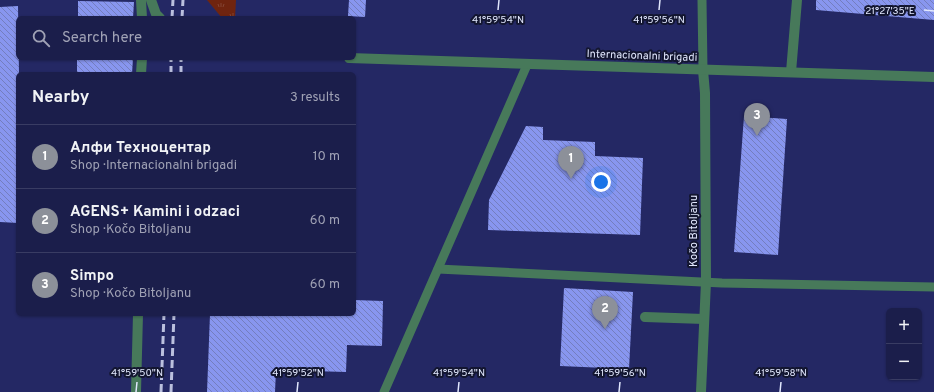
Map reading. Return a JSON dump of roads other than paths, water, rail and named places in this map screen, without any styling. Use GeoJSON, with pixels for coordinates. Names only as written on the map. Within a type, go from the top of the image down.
{"type":"FeatureCollection","features":[{"type":"Feature","properties":{"kind":"street"},"geometry":{"type":"LineString","coordinates":[[141,0],[142,16]]}},
{"type":"Feature","properties":{"kind":"street"},"geometry":{"type":"LineString","coordinates":[[151,0],[158,16]]}},
{"type":"Feature","properties":{"kind":"street"},"geometry":{"type":"LineString","coordinates":[[791,72],[797,0]]}},
{"type":"Feature","properties":{"kind":"street","name":"Internacionalni brigadi"},"geometry":{"type":"LineString","coordinates":[[356,58],[934,77]]}},
{"type":"Feature","properties":{"kind":"street"},"geometry":{"type":"LineString","coordinates":[[141,72],[142,60]]}},
{"type":"Feature","properties":{"kind":"street","name":"Kočo Bitoljanu"},"geometry":{"type":"LineString","coordinates":[[700,392],[706,282],[705,100],[703,70]]}},
{"type":"Feature","properties":{"kind":"street"},"geometry":{"type":"LineString","coordinates":[[136,392],[138,316]]}},
{"type":"Feature","properties":{"kind":"street"},"geometry":{"type":"LineString","coordinates":[[645,317],[704,319]]}},
{"type":"Feature","properties":{"kind":"lane"},"geometry":{"type":"LineString","coordinates":[[702,0],[703,70]]}},
{"type":"Feature","properties":{"kind":"lane"},"geometry":{"type":"LineString","coordinates":[[384,392],[527,65]]}},
{"type":"Feature","properties":{"kind":"lane"},"geometry":{"type":"LineString","coordinates":[[438,269],[706,282],[934,287]]}},
{"type":"Feature","properties":{"kind":"railway"},"geometry":{"type":"LineString","coordinates":[[172,16],[173,0]]}},
{"type":"Feature","properties":{"kind":"railway"},"geometry":{"type":"LineString","coordinates":[[182,16],[183,0]]}},
{"type":"Feature","properties":{"kind":"railway"},"geometry":{"type":"LineString","coordinates":[[171,60],[171,72]]}},
{"type":"Feature","properties":{"kind":"railway"},"geometry":{"type":"LineString","coordinates":[[181,60],[181,72]]}},
{"type":"Feature","properties":{"kind":"railway"},"geometry":{"type":"LineString","coordinates":[[161,392],[164,316]]}},
{"type":"Feature","properties":{"kind":"railway"},"geometry":{"type":"LineString","coordinates":[[171,392],[174,316]]}},
{"type":"Feature","properties":{"kind":"place","name":"Simpo"},"geometry":{"type":"Point","coordinates":[757,136]}},
{"type":"Feature","properties":{"kind":"place","name":"Алфи Техноцентар"},"geometry":{"type":"Point","coordinates":[571,179]}},
{"type":"Feature","properties":{"kind":"place","name":"AGENS+ Kamini i odzaci"},"geometry":{"type":"Point","coordinates":[605,329]}}]}
